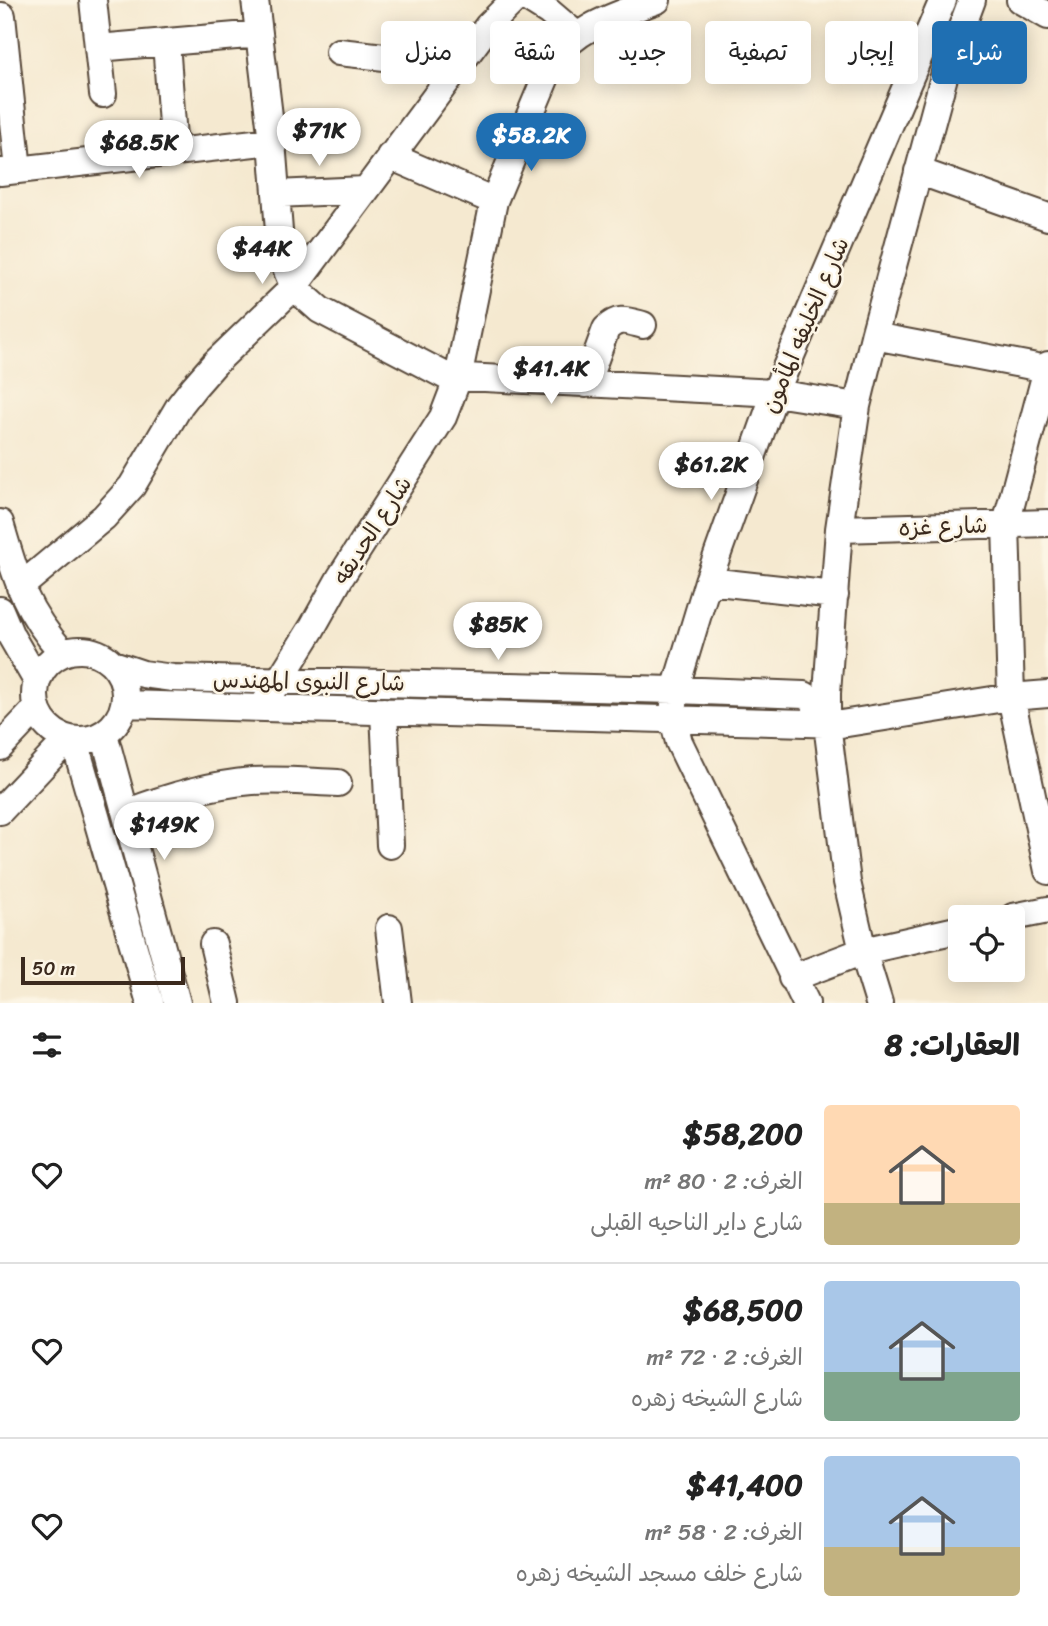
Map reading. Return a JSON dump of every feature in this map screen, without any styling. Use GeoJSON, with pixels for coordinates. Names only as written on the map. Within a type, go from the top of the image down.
{"type":"FeatureCollection","features":[{"type":"Feature","properties":{"kind":"street"},"geometry":{"type":"LineString","coordinates":[[93,0],[103,94]]}},
{"type":"Feature","properties":{"kind":"street"},"geometry":{"type":"LineString","coordinates":[[255,0],[272,141],[281,257],[294,287],[320,310],[433,371],[458,378],[775,393],[857,405]]}},
{"type":"Feature","properties":{"kind":"street"},"geometry":{"type":"LineString","coordinates":[[476,42],[514,0]]}},
{"type":"Feature","properties":{"kind":"street"},"geometry":{"type":"LineString","coordinates":[[530,0],[560,21]]}},
{"type":"Feature","properties":{"kind":"street"},"geometry":{"type":"LineString","coordinates":[[580,33],[657,0]]}},
{"type":"Feature","properties":{"kind":"street","name":"شارع الخليفه المأمون"},"geometry":{"type":"LineString","coordinates":[[806,1003],[679,742],[673,719],[675,690],[708,581],[775,393],[943,0]]}},
{"type":"Feature","properties":{"kind":"street"},"geometry":{"type":"LineString","coordinates":[[879,1003],[863,951],[847,882],[827,724],[839,529],[857,405],[874,336],[945,73],[972,0]]}},
{"type":"Feature","properties":{"kind":"street"},"geometry":{"type":"LineString","coordinates":[[1020,0],[1048,16]]}},
{"type":"Feature","properties":{"kind":"street"},"geometry":{"type":"LineString","coordinates":[[2,16],[9,171],[272,141]]}},
{"type":"Feature","properties":{"kind":"street"},"geometry":{"type":"LineString","coordinates":[[98,48],[259,34]]}},
{"type":"Feature","properties":{"kind":"street"},"geometry":{"type":"LineString","coordinates":[[166,42],[174,152]]}},
{"type":"Feature","properties":{"kind":"street"},"geometry":{"type":"LineString","coordinates":[[339,51],[381,56]]}},
{"type":"Feature","properties":{"kind":"street"},"geometry":{"type":"LineString","coordinates":[[20,587],[118,502],[145,466],[168,424],[194,387],[215,363],[294,287],[445,84]]}},
{"type":"Feature","properties":{"kind":"street","name":"شارع الحديقه"},"geometry":{"type":"LineString","coordinates":[[262,708],[340,578],[443,417],[458,378],[494,201],[543,84]]}},
{"type":"Feature","properties":{"kind":"street"},"geometry":{"type":"LineString","coordinates":[[390,156],[494,201]]}},
{"type":"Feature","properties":{"kind":"street"},"geometry":{"type":"LineString","coordinates":[[918,171],[1048,217]]}},
{"type":"Feature","properties":{"kind":"street"},"geometry":{"type":"LineString","coordinates":[[276,194],[365,190]]}},
{"type":"Feature","properties":{"kind":"street"},"geometry":{"type":"LineString","coordinates":[[586,384],[606,329],[623,320],[643,325]]}},
{"type":"Feature","properties":{"kind":"street"},"geometry":{"type":"LineString","coordinates":[[874,336],[1048,367],[1006,524],[1011,697],[1048,871]]}},
{"type":"Feature","properties":{"kind":"street"},"geometry":{"type":"LineString","coordinates":[[0,523],[27,604],[42,630],[63,653]]}},
{"type":"Feature","properties":{"kind":"street","name":"شارع غزه"},"geometry":{"type":"LineString","coordinates":[[839,529],[1048,523]]}},
{"type":"Feature","properties":{"kind":"street"},"geometry":{"type":"LineString","coordinates":[[708,581],[835,595]]}},
{"type":"Feature","properties":{"kind":"street"},"geometry":{"type":"LineString","coordinates":[[0,611],[37,681]]}},
{"type":"Feature","properties":{"kind":"street"},"geometry":{"type":"LineString","coordinates":[[76,650],[90,651],[113,664],[123,683],[124,704],[113,726],[104,734],[85,741],[71,740],[48,728],[36,709],[34,695],[42,670],[52,660],[63,653],[76,650]]}},
{"type":"Feature","properties":{"kind":"street","name":"شارع النبوى المهندس"},"geometry":{"type":"LineString","coordinates":[[113,664],[143,674],[173,678],[804,695],[822,709],[827,724]]}},
{"type":"Feature","properties":{"kind":"street","name":"شارع النبوى المهندس"},"geometry":{"type":"LineString","coordinates":[[124,704],[827,724],[855,723],[1011,697],[1048,694]]}},
{"type":"Feature","properties":{"kind":"street"},"geometry":{"type":"LineString","coordinates":[[0,747],[36,709]]}},
{"type":"Feature","properties":{"kind":"street"},"geometry":{"type":"LineString","coordinates":[[384,711],[390,845]]}},
{"type":"Feature","properties":{"kind":"street"},"geometry":{"type":"LineString","coordinates":[[104,734],[177,1003]]}},
{"type":"Feature","properties":{"kind":"street"},"geometry":{"type":"LineString","coordinates":[[0,811],[71,740]]}},
{"type":"Feature","properties":{"kind":"street"},"geometry":{"type":"LineString","coordinates":[[71,740],[150,1003]]}},
{"type":"Feature","properties":{"kind":"street"},"geometry":{"type":"LineString","coordinates":[[126,813],[157,801],[221,785],[254,781],[338,783]]}},
{"type":"Feature","properties":{"kind":"street"},"geometry":{"type":"LineString","coordinates":[[1025,915],[1048,910]]}},
{"type":"Feature","properties":{"kind":"street"},"geometry":{"type":"LineString","coordinates":[[389,928],[398,1003]]}},
{"type":"Feature","properties":{"kind":"street"},"geometry":{"type":"LineString","coordinates":[[792,978],[863,951],[948,932]]}},
{"type":"Feature","properties":{"kind":"street"},"geometry":{"type":"LineString","coordinates":[[213,944],[227,1003]]}}]}
